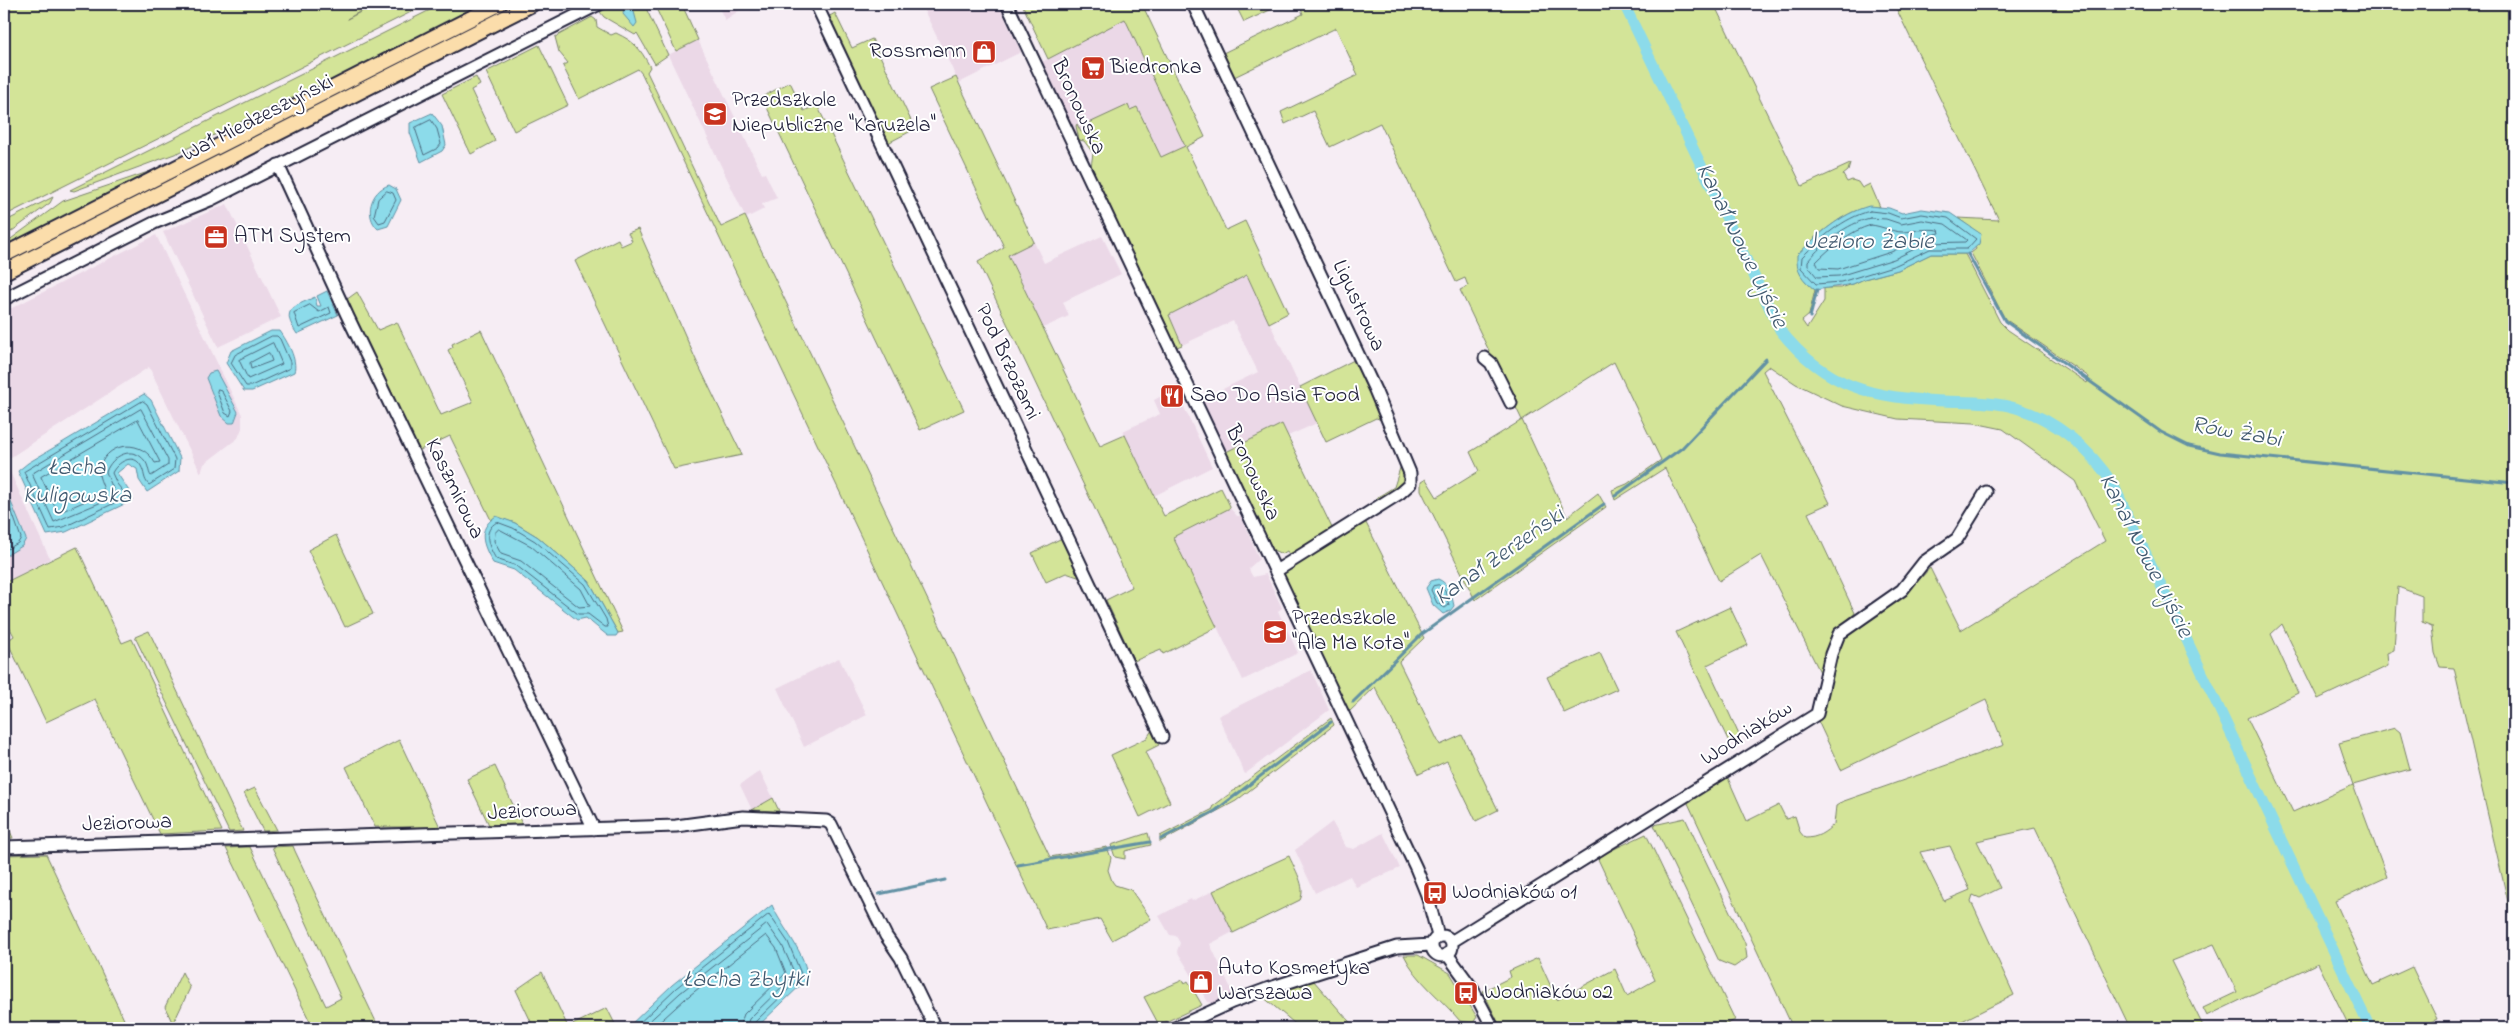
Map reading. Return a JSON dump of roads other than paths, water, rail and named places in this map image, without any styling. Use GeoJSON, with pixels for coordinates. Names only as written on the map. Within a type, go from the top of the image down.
{"type":"FeatureCollection","features":[{"type":"Feature","properties":{"kind":"main road","name":"Wał Miedzeszyński"},"geometry":{"type":"LineString","coordinates":[[4,255],[499,4]]}},
{"type":"Feature","properties":{"kind":"main road","name":"Wał Miedzeszyński"},"geometry":{"type":"LineString","coordinates":[[4,272],[532,4]]}},
{"type":"Feature","properties":{"kind":"street"},"geometry":{"type":"LineString","coordinates":[[4,299],[136,231],[210,200],[599,4]]}},
{"type":"Feature","properties":{"kind":"street","name":"Pod Brzozami"},"geometry":{"type":"LineString","coordinates":[[816,4],[1162,737]]}},
{"type":"Feature","properties":{"kind":"street","name":"Bronowska"},"geometry":{"type":"LineString","coordinates":[[1007,4],[1421,878],[1435,941]]}},
{"type":"Feature","properties":{"kind":"street","name":"Ligustrowa"},"geometry":{"type":"LineString","coordinates":[[1193,4],[1375,390],[1410,473],[1410,484],[1400,493],[1276,571]]}},
{"type":"Feature","properties":{"kind":"street","name":"Kaszmirowa"},"geometry":{"type":"LineString","coordinates":[[278,165],[347,315],[594,829]]}},
{"type":"Feature","properties":{"kind":"street"},"geometry":{"type":"LineString","coordinates":[[1485,358],[1491,363],[1510,403]]}},
{"type":"Feature","properties":{"kind":"street","name":"Wodniaków"},"geometry":{"type":"LineString","coordinates":[[1451,942],[1817,714],[1831,654],[1839,634],[1902,590],[1924,562],[1957,539],[1986,492]]}},
{"type":"Feature","properties":{"kind":"street","name":"Jeziorowa"},"geometry":{"type":"LineString","coordinates":[[4,848],[486,834],[676,826],[743,817],[828,822],[935,1028]]}},
{"type":"Feature","properties":{"kind":"street"},"geometry":{"type":"LineString","coordinates":[[1175,1028],[1267,988],[1398,947],[1435,941],[1445,936],[1451,942],[1451,950],[1447,954],[1437,955],[1435,941]]}},
{"type":"Feature","properties":{"kind":"street"},"geometry":{"type":"LineString","coordinates":[[1447,954],[1472,988],[1493,1028]]}},
{"type":"Feature","properties":{"kind":"water"},"geometry":{"type":"Polygon","coordinates":[[[627,4],[633,8],[637,23],[634,27],[623,14],[624,6],[627,4]]]}},
{"type":"Feature","properties":{"kind":"water"},"geometry":{"type":"Polygon","coordinates":[[[432,113],[442,126],[446,145],[442,151],[421,162],[410,133],[410,123],[432,113]]]}},
{"type":"Feature","properties":{"kind":"water"},"geometry":{"type":"Polygon","coordinates":[[[389,185],[396,189],[401,200],[388,226],[378,229],[371,217],[371,204],[377,193],[389,185]]]}},
{"type":"Feature","properties":{"kind":"water","name":"Jezioro Żabie"},"geometry":{"type":"Polygon","coordinates":[[[1869,206],[1889,208],[1902,213],[1922,209],[1950,213],[1981,234],[1979,244],[1968,254],[1931,254],[1898,270],[1864,279],[1853,284],[1815,290],[1801,275],[1797,255],[1821,233],[1839,220],[1848,214],[1869,206]]]}},
{"type":"Feature","properties":{"kind":"water"},"geometry":{"type":"Polygon","coordinates":[[[327,291],[338,315],[297,334],[290,319],[289,314],[291,310],[315,297],[317,306],[321,306],[317,296],[327,291]]]}},
{"type":"Feature","properties":{"kind":"water"},"geometry":{"type":"Polygon","coordinates":[[[271,331],[280,331],[286,340],[293,356],[294,372],[252,391],[244,391],[226,363],[231,351],[271,331]]]}},
{"type":"Feature","properties":{"kind":"water"},"geometry":{"type":"Polygon","coordinates":[[[216,371],[238,412],[234,423],[229,423],[221,416],[206,378],[209,373],[216,371]]]}},
{"type":"Feature","properties":{"kind":"water","name":"Łacha Kuligowska"},"geometry":{"type":"Polygon","coordinates":[[[144,394],[151,400],[180,458],[179,471],[147,492],[139,480],[137,469],[128,464],[117,473],[133,500],[66,532],[47,535],[18,471],[28,463],[144,394]]]}},
{"type":"Feature","properties":{"kind":"water","name":"Łacha Kuligowska"},"geometry":{"type":"Polygon","coordinates":[[[4,497],[9,497],[26,539],[22,546],[4,557],[4,497]]]}},
{"type":"Feature","properties":{"kind":"water"},"geometry":{"type":"Polygon","coordinates":[[[496,516],[515,523],[538,537],[589,581],[618,633],[616,636],[608,636],[586,618],[577,620],[514,570],[493,563],[486,550],[483,538],[486,527],[496,516]]]}},
{"type":"Feature","properties":{"kind":"water"},"geometry":{"type":"Polygon","coordinates":[[[1438,579],[1447,587],[1454,606],[1450,611],[1443,614],[1433,605],[1426,588],[1431,581],[1438,579]]]}},
{"type":"Feature","properties":{"kind":"water","name":"Łacha Zbytki"},"geometry":{"type":"Polygon","coordinates":[[[772,905],[799,951],[806,970],[807,979],[756,1028],[627,1028],[672,985],[772,905]]]}},
{"type":"Feature","properties":{"kind":"waterway","name":"Kanał Nowe Ujście"},"geometry":{"type":"LineString","coordinates":[[1624,4],[1780,330],[1797,350],[1833,377],[1873,393],[1894,397],[1992,403],[2008,406],[2040,417],[2082,447],[2104,472],[2114,486],[2370,1028]]}},
{"type":"Feature","properties":{"kind":"waterway","name":"Rów Żabi"},"geometry":{"type":"LineString","coordinates":[[1968,254],[2005,321],[2161,432],[2189,446],[2220,453],[2514,483]]}},
{"type":"Feature","properties":{"kind":"waterway","name":"Kanał Zerzeński"},"geometry":{"type":"LineString","coordinates":[[1810,317],[1817,290]]}},
{"type":"Feature","properties":{"kind":"waterway","name":"Kanał Zerzeński"},"geometry":{"type":"LineString","coordinates":[[1615,496],[1682,448],[1766,359]]}},
{"type":"Feature","properties":{"kind":"waterway","name":"Kanał Zerzeński"},"geometry":{"type":"LineString","coordinates":[[1353,702],[1422,634],[1604,504]]}},
{"type":"Feature","properties":{"kind":"waterway","name":"Kanał Zerzeński"},"geometry":{"type":"LineString","coordinates":[[1161,839],[1215,811],[1331,722]]}},
{"type":"Feature","properties":{"kind":"waterway","name":"Kanał Zerzeński"},"geometry":{"type":"LineString","coordinates":[[1018,865],[1150,842]]}},
{"type":"Feature","properties":{"kind":"waterway","name":"Kanał Zerzeński"},"geometry":{"type":"LineString","coordinates":[[879,894],[945,880]]}},
{"type":"Feature","properties":{"kind":"place","name":"Rossmann"},"geometry":{"type":"Point","coordinates":[984,52]}},
{"type":"Feature","properties":{"kind":"place","name":"Biedronka"},"geometry":{"type":"Point","coordinates":[1093,68]}},
{"type":"Feature","properties":{"kind":"place","name":"Przedszkole Niepubliczne \"Karuzela\""},"geometry":{"type":"Point","coordinates":[715,114]}},
{"type":"Feature","properties":{"kind":"place","name":"ATM System"},"geometry":{"type":"Point","coordinates":[216,237]}},
{"type":"Feature","properties":{"kind":"place","name":"Sao Do Asia Food"},"geometry":{"type":"Point","coordinates":[1172,396]}},
{"type":"Feature","properties":{"kind":"place","name":"Przedszkole \"Ala Ma Kota\""},"geometry":{"type":"Point","coordinates":[1275,632]}},
{"type":"Feature","properties":{"kind":"place","name":"Wodniaków 01"},"geometry":{"type":"Point","coordinates":[1435,893]}},
{"type":"Feature","properties":{"kind":"place","name":"Auto Kosmetyka Warszawa"},"geometry":{"type":"Point","coordinates":[1201,982]}},
{"type":"Feature","properties":{"kind":"place","name":"Wodniaków 02"},"geometry":{"type":"Point","coordinates":[1466,993]}}]}
